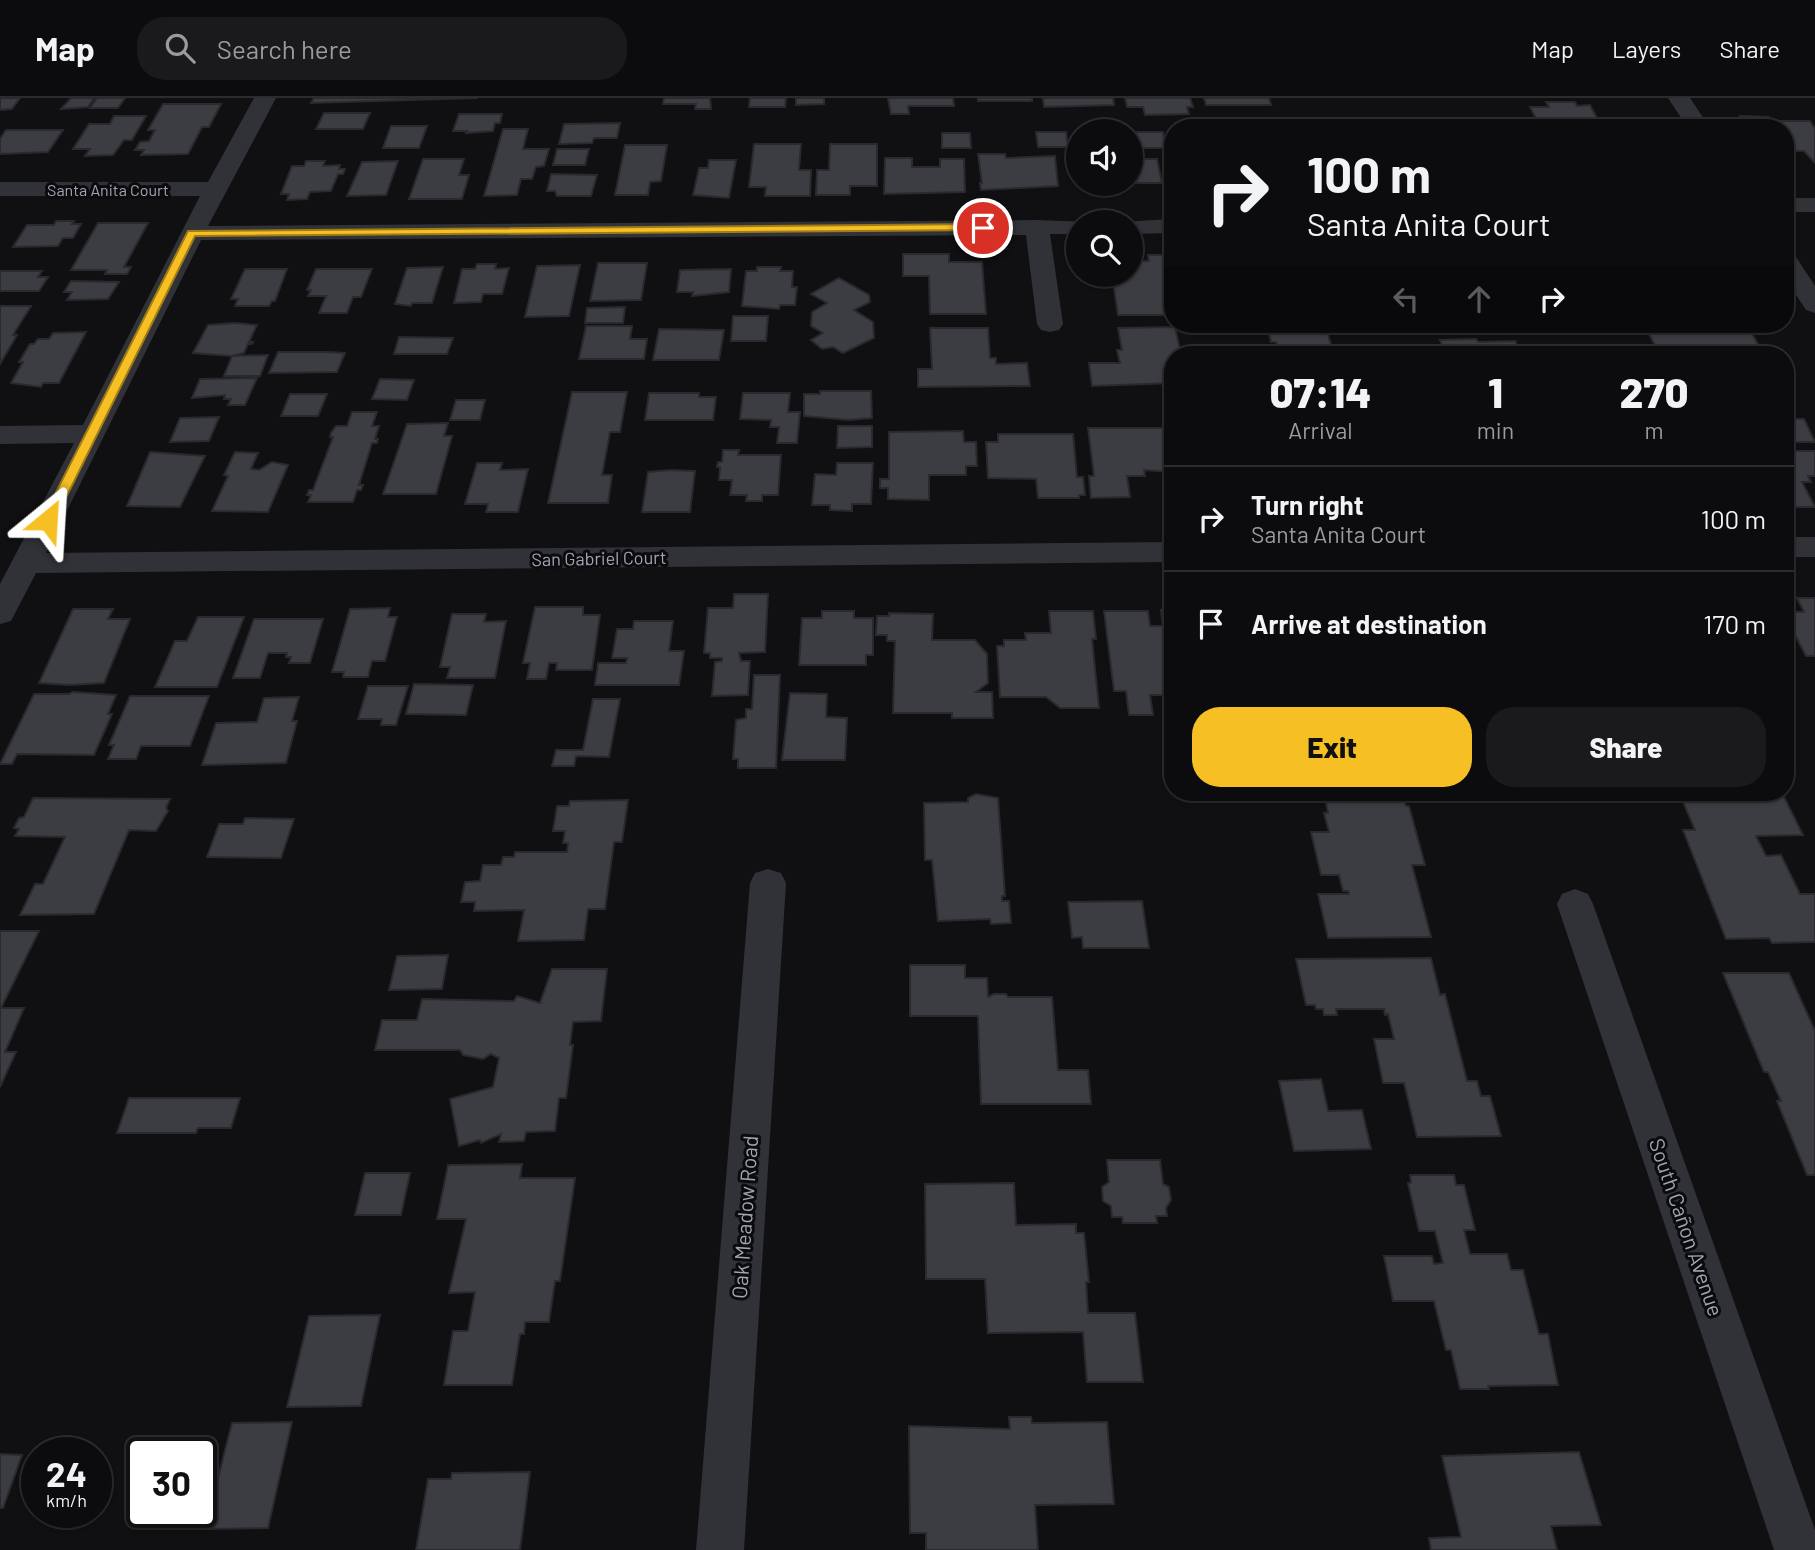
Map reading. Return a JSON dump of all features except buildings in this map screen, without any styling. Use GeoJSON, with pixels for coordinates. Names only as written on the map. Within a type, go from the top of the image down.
{"type":"FeatureCollection","features":[{"type":"Feature","properties":{"kind":"street"},"geometry":{"type":"LineString","coordinates":[[0,613],[93,434],[191,233],[265,98]]}},
{"type":"Feature","properties":{"kind":"street"},"geometry":{"type":"LineString","coordinates":[[1679,98],[1693,119]]}},
{"type":"Feature","properties":{"kind":"street","name":"Santa Anita Court"},"geometry":{"type":"LineString","coordinates":[[0,190],[217,189]]}},
{"type":"Feature","properties":{"kind":"street"},"geometry":{"type":"LineString","coordinates":[[1794,205],[1815,205]]}},
{"type":"Feature","properties":{"kind":"street"},"geometry":{"type":"LineString","coordinates":[[1143,227],[1164,226]]}},
{"type":"Feature","properties":{"kind":"street"},"geometry":{"type":"LineString","coordinates":[[1037,227],[1050,324]]}},
{"type":"Feature","properties":{"kind":"street"},"geometry":{"type":"LineString","coordinates":[[191,233],[1066,227]]}},
{"type":"Feature","properties":{"kind":"street"},"geometry":{"type":"LineString","coordinates":[[1794,273],[1815,305]]}},
{"type":"Feature","properties":{"kind":"street"},"geometry":{"type":"LineString","coordinates":[[0,435],[93,434]]}},
{"type":"Feature","properties":{"kind":"street"},"geometry":{"type":"LineString","coordinates":[[1794,547],[1815,547]]}},
{"type":"Feature","properties":{"kind":"street","name":"San Gabriel Court"},"geometry":{"type":"LineString","coordinates":[[26,563],[1164,552]]}},
{"type":"Feature","properties":{"kind":"street","name":"Oak Meadow Road"},"geometry":{"type":"LineString","coordinates":[[720,1550],[768,883]]}},
{"type":"Feature","properties":{"kind":"street","name":"South Cañon Avenue"},"geometry":{"type":"LineString","coordinates":[[1575,904],[1798,1550]]}},
{"type":"Feature","properties":{"kind":"route"},"geometry":{"type":"LineString","coordinates":[[48,520],[191,233],[983,228]]}}]}
